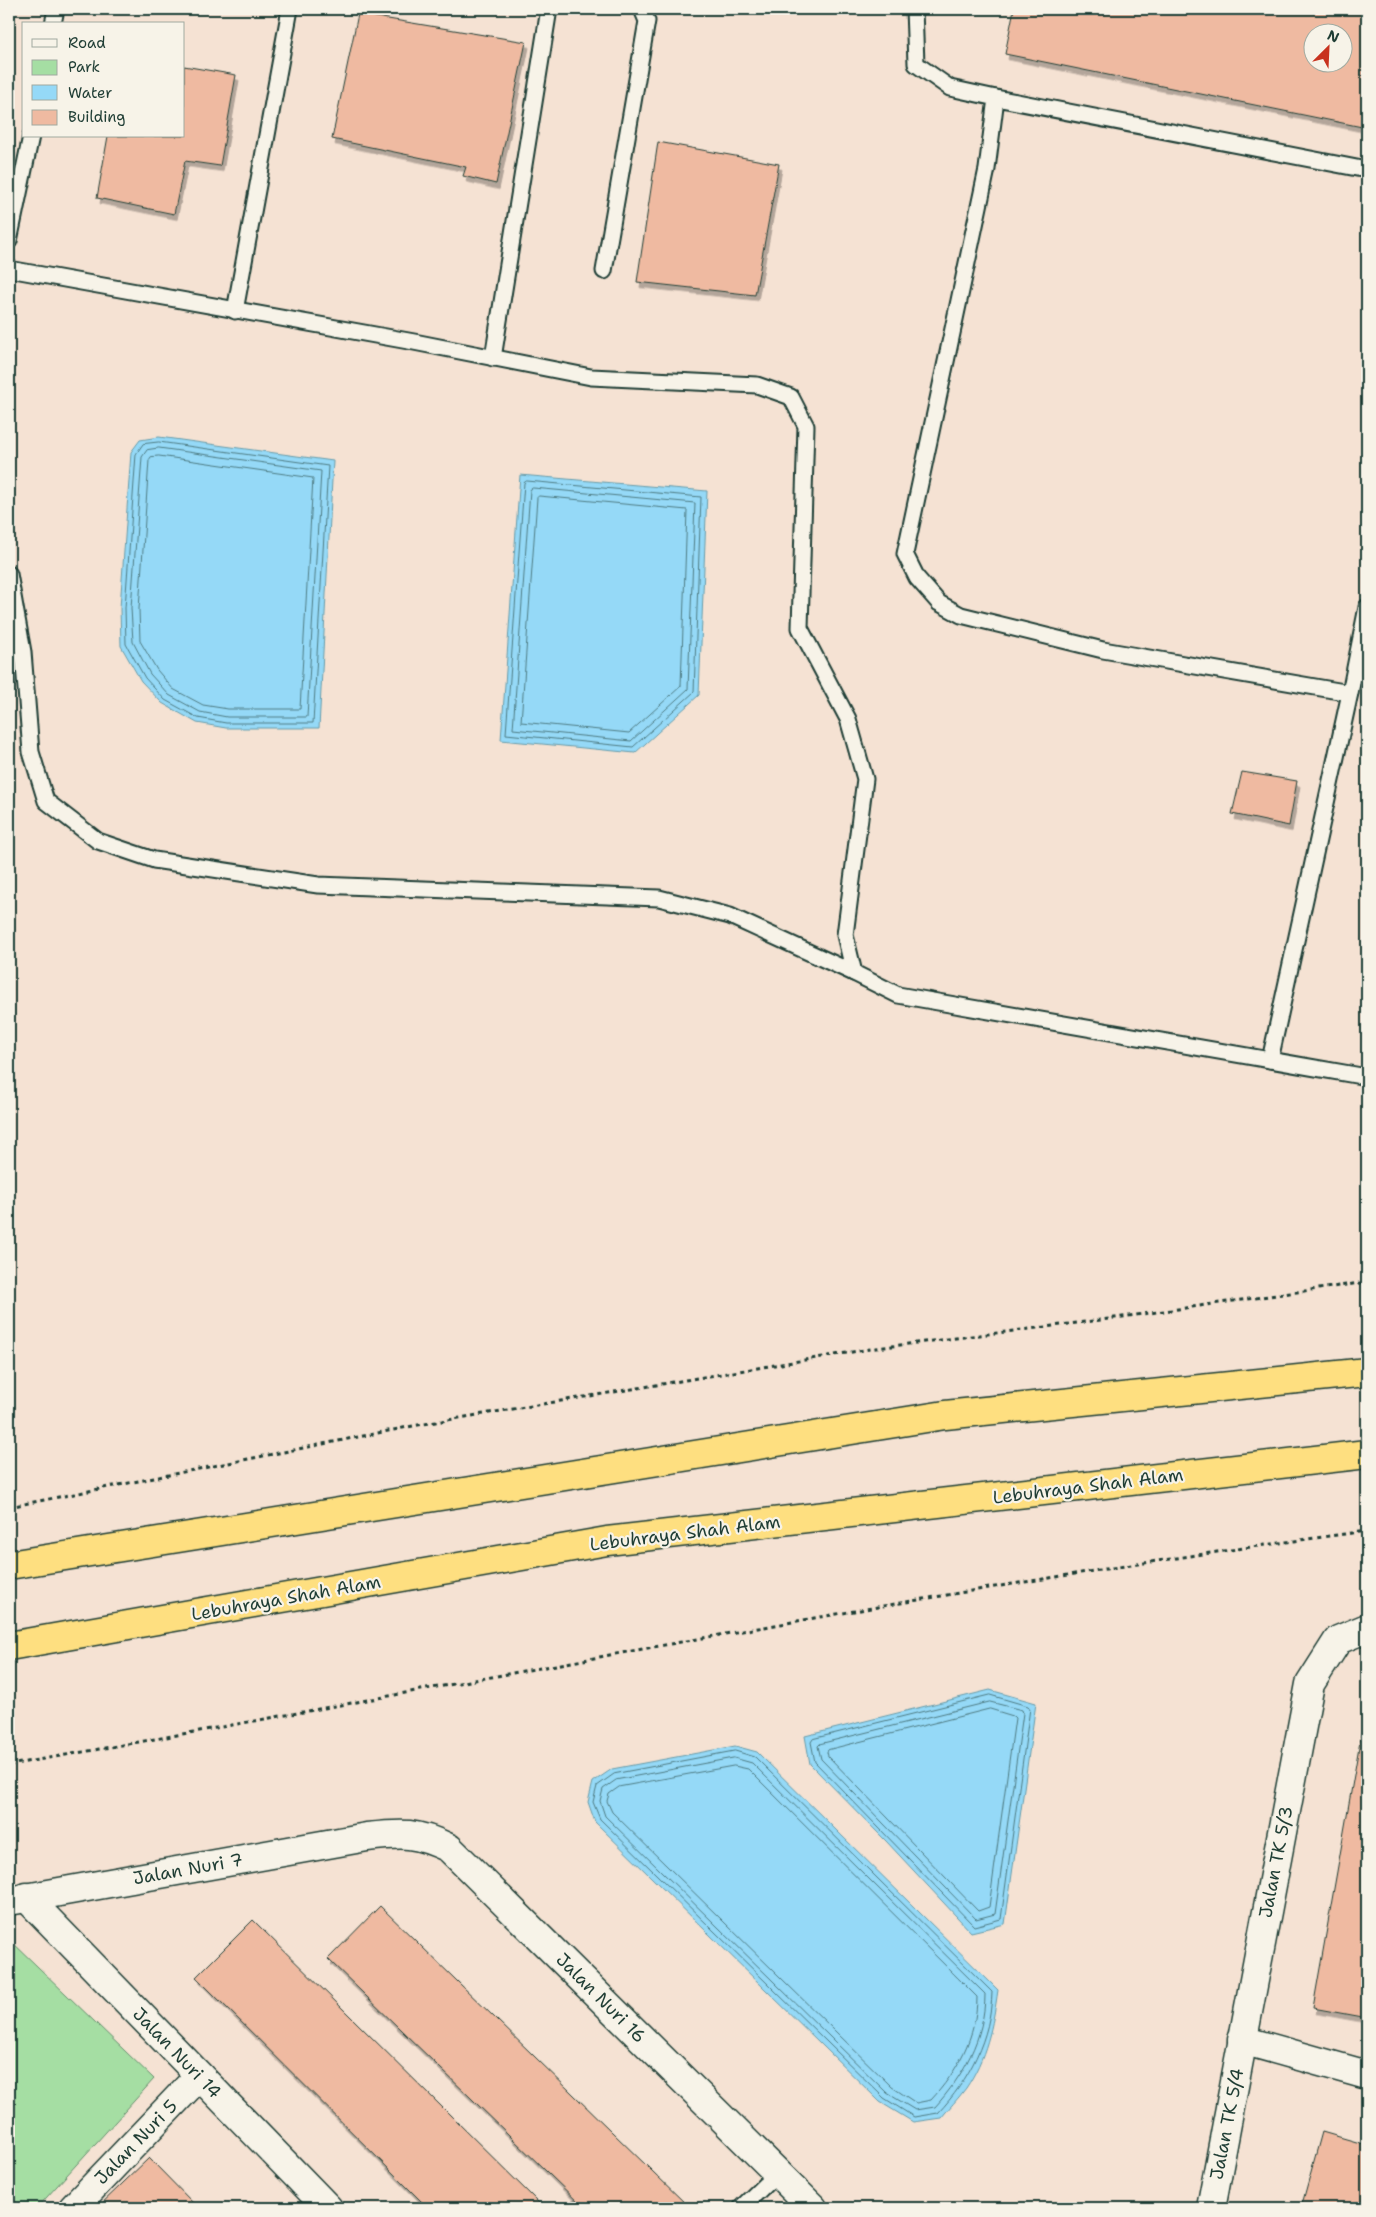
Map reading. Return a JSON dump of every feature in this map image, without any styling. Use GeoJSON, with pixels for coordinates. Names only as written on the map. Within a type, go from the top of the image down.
{"type":"FeatureCollection","features":[{"type":"Feature","properties":{"kind":"highway"},"geometry":{"type":"LineString","coordinates":[[9,1565],[945,1416],[1367,1372]]}},
{"type":"Feature","properties":{"kind":"highway","name":"Lebuhraya Shah Alam"},"geometry":{"type":"LineString","coordinates":[[9,1646],[607,1541],[1367,1454]]}},
{"type":"Feature","properties":{"kind":"street","name":"Jalan TK 5/3"},"geometry":{"type":"LineString","coordinates":[[1242,2040],[1310,1684],[1338,1640],[1367,1628]]}},
{"type":"Feature","properties":{"kind":"street","name":"Jalan Nuri 16"},"geometry":{"type":"LineString","coordinates":[[367,1837],[399,1833],[428,1837],[450,1848],[813,2208]]}},
{"type":"Feature","properties":{"kind":"street","name":"Jalan Nuri 7"},"geometry":{"type":"LineString","coordinates":[[17,1899],[367,1837]]}},
{"type":"Feature","properties":{"kind":"street","name":"Jalan Nuri 14"},"geometry":{"type":"LineString","coordinates":[[17,1899],[199,2076],[328,2208]]}},
{"type":"Feature","properties":{"kind":"street"},"geometry":{"type":"LineString","coordinates":[[1242,2040],[1367,2075]]}},
{"type":"Feature","properties":{"kind":"street","name":"Jalan TK 5/4"},"geometry":{"type":"LineString","coordinates":[[1211,2208],[1242,2040]]}},
{"type":"Feature","properties":{"kind":"street","name":"Jalan Nuri 5"},"geometry":{"type":"LineString","coordinates":[[73,2208],[199,2076]]}},
{"type":"Feature","properties":{"kind":"lane"},"geometry":{"type":"LineString","coordinates":[[53,22],[56,9]]}},
{"type":"Feature","properties":{"kind":"lane"},"geometry":{"type":"LineString","coordinates":[[235,311],[290,9]]}},
{"type":"Feature","properties":{"kind":"lane"},"geometry":{"type":"LineString","coordinates":[[493,358],[549,9]]}},
{"type":"Feature","properties":{"kind":"lane"},"geometry":{"type":"LineString","coordinates":[[604,271],[647,21],[642,9]]}},
{"type":"Feature","properties":{"kind":"lane"},"geometry":{"type":"LineString","coordinates":[[914,9],[916,64],[950,88],[1367,170]]}},
{"type":"Feature","properties":{"kind":"lane"},"geometry":{"type":"LineString","coordinates":[[996,98],[987,169],[905,554],[917,578],[939,603],[961,615],[1103,650],[1350,693]]}},
{"type":"Feature","properties":{"kind":"lane"},"geometry":{"type":"LineString","coordinates":[[9,240],[30,138]]}},
{"type":"Feature","properties":{"kind":"lane"},"geometry":{"type":"LineString","coordinates":[[9,269],[591,377],[757,385],[791,397],[806,426],[800,628],[848,719],[865,779],[845,935],[854,973]]}},
{"type":"Feature","properties":{"kind":"lane"},"geometry":{"type":"LineString","coordinates":[[9,574],[23,652],[30,752],[46,801],[98,841],[154,860],[318,885],[658,898],[730,916],[898,995],[1367,1077]]}},
{"type":"Feature","properties":{"kind":"lane"},"geometry":{"type":"LineString","coordinates":[[1270,1060],[1350,693],[1367,606]]}},
{"type":"Feature","properties":{"kind":"lane"},"geometry":{"type":"LineString","coordinates":[[741,2208],[777,2173]]}},
{"type":"Feature","properties":{"kind":"path"},"geometry":{"type":"LineString","coordinates":[[9,1507],[418,1425],[876,1348],[1100,1320],[1367,1282]]}},
{"type":"Feature","properties":{"kind":"path"},"geometry":{"type":"LineString","coordinates":[[9,1764],[246,1724],[746,1630],[1026,1581],[1367,1531]]}},
{"type":"Feature","properties":{"kind":"green space"},"geometry":{"type":"Polygon","coordinates":[[[9,1939],[154,2079],[37,2208],[9,2208],[9,1939]]]}},
{"type":"Feature","properties":{"kind":"water"},"geometry":{"type":"Polygon","coordinates":[[[159,437],[333,461],[319,728],[226,728],[197,723],[162,703],[141,681],[121,646],[120,608],[131,452],[140,440],[159,437]]]}},
{"type":"Feature","properties":{"kind":"water"},"geometry":{"type":"Polygon","coordinates":[[[520,475],[707,491],[699,695],[635,753],[501,740],[520,475]]]}},
{"type":"Feature","properties":{"kind":"water"},"geometry":{"type":"Polygon","coordinates":[[[990,1690],[1036,1703],[1005,1924],[971,1932],[886,1841],[810,1764],[805,1736],[990,1690]]]}},
{"type":"Feature","properties":{"kind":"water"},"geometry":{"type":"Polygon","coordinates":[[[735,1746],[757,1752],[998,1990],[988,2041],[979,2065],[966,2088],[941,2118],[913,2122],[880,2102],[595,1822],[588,1802],[593,1782],[612,1769],[735,1746]]]}},
{"type":"Feature","properties":{"kind":"building"},"geometry":{"type":"Polygon","coordinates":[[[1014,9],[1367,9],[1367,128],[1005,54],[1014,9]]]}},
{"type":"Feature","properties":{"kind":"building"},"geometry":{"type":"Polygon","coordinates":[[[358,14],[526,42],[496,184],[463,176],[466,167],[332,139],[358,14]]]}},
{"type":"Feature","properties":{"kind":"building"},"geometry":{"type":"Polygon","coordinates":[[[185,66],[236,75],[220,166],[185,161],[174,214],[97,198],[108,138],[185,138],[185,66]]]}},
{"type":"Feature","properties":{"kind":"building"},"geometry":{"type":"Polygon","coordinates":[[[658,142],[779,164],[755,295],[637,282],[658,142]]]}},
{"type":"Feature","properties":{"kind":"building"},"geometry":{"type":"Polygon","coordinates":[[[1242,772],[1297,781],[1289,826],[1232,814],[1242,772]]]}},
{"type":"Feature","properties":{"kind":"building"},"geometry":{"type":"Polygon","coordinates":[[[1367,1701],[1367,2018],[1313,2008],[1367,1701]]]}},
{"type":"Feature","properties":{"kind":"building"},"geometry":{"type":"Polygon","coordinates":[[[380,1906],[690,2208],[584,2208],[328,1959],[380,1906]]]}},
{"type":"Feature","properties":{"kind":"building"},"geometry":{"type":"Polygon","coordinates":[[[253,1920],[544,2208],[428,2208],[196,1977],[253,1920]]]}},
{"type":"Feature","properties":{"kind":"building"},"geometry":{"type":"Polygon","coordinates":[[[1322,2132],[1367,2145],[1367,2208],[1301,2208],[1322,2132]]]}},
{"type":"Feature","properties":{"kind":"building"},"geometry":{"type":"Polygon","coordinates":[[[149,2158],[198,2208],[97,2208],[149,2158]]]}}]}
